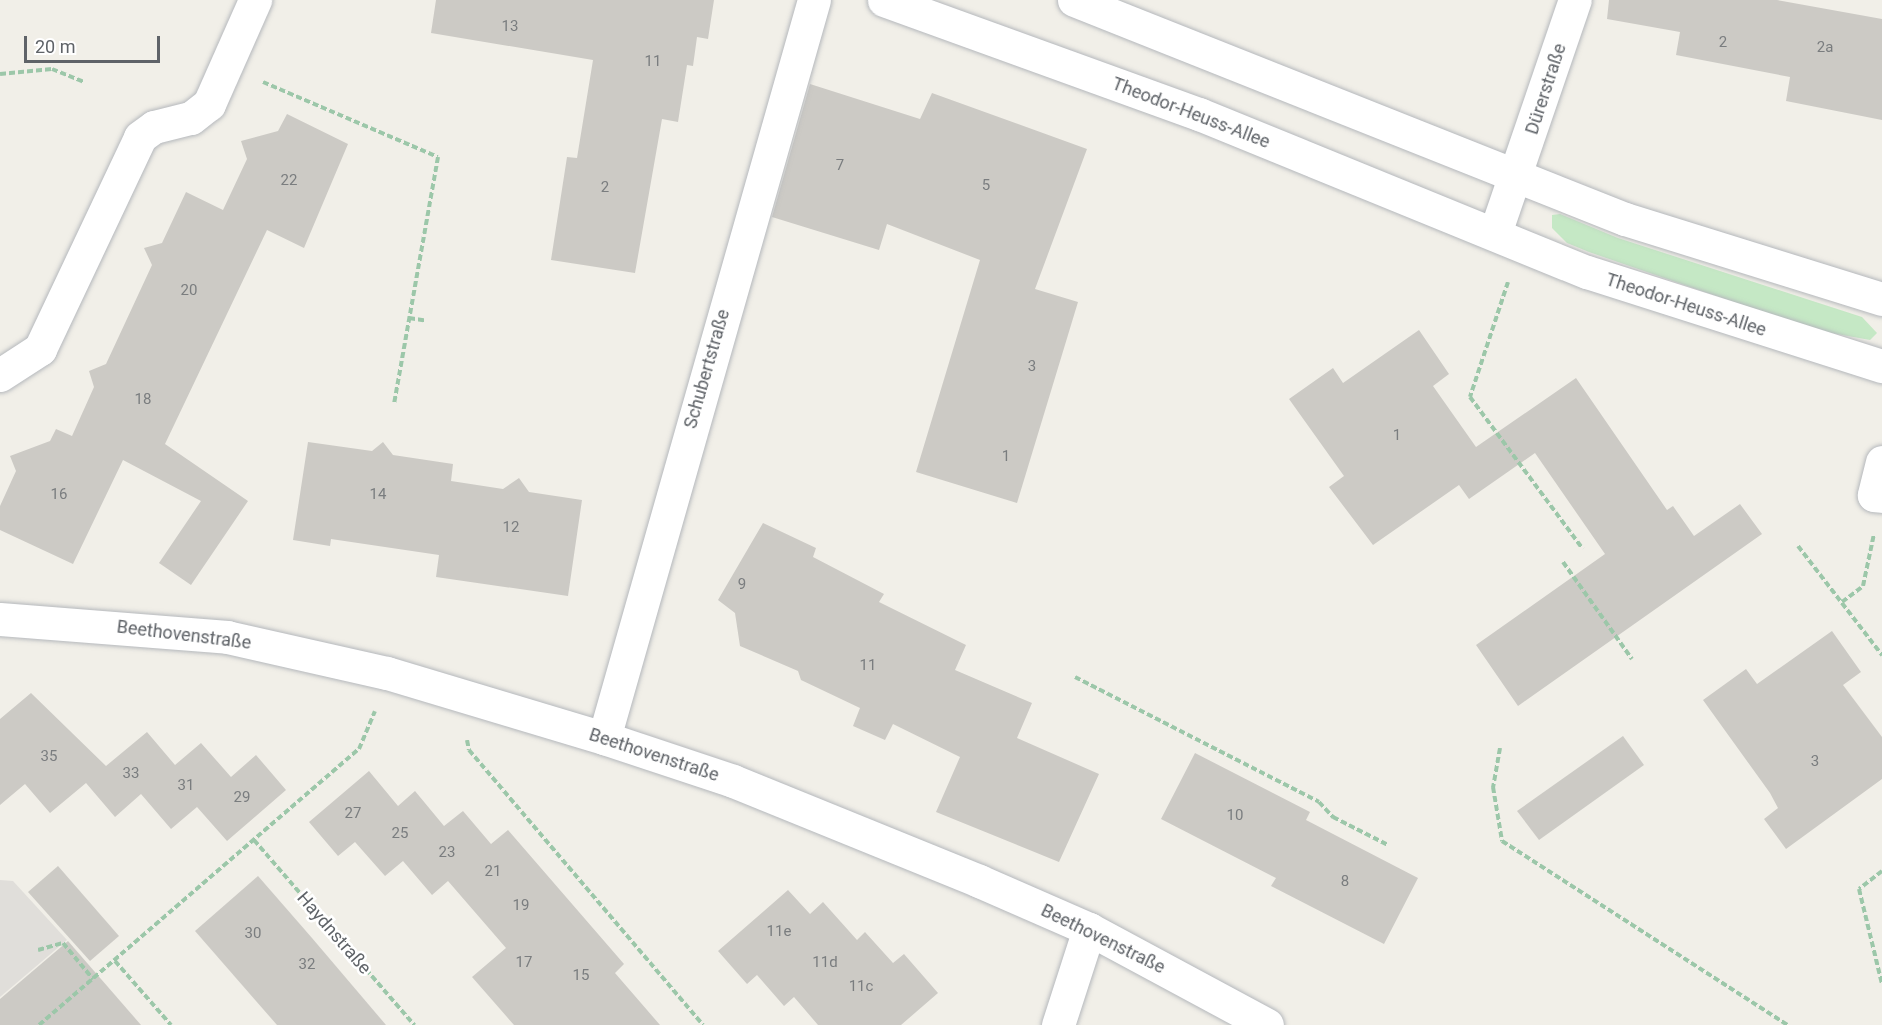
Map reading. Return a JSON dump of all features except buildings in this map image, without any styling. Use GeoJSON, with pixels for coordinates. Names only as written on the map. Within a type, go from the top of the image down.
{"type":"FeatureCollection","features":[{"type":"Feature","properties":{"kind":"street"},"geometry":{"type":"LineString","coordinates":[[0,375],[40,349],[140,137],[154,127],[191,118],[209,105],[255,0]]}},
{"type":"Feature","properties":{"kind":"street","name":"Schubertstraße"},"geometry":{"type":"LineString","coordinates":[[604,738],[814,0]]}},
{"type":"Feature","properties":{"kind":"street","name":"Theodor-Heuss-Allee"},"geometry":{"type":"LineString","coordinates":[[884,0],[1199,114],[1509,239],[1713,316],[1882,366]]}},
{"type":"Feature","properties":{"kind":"street"},"geometry":{"type":"LineString","coordinates":[[1074,0],[1516,177],[1716,250],[1882,299]]}},
{"type":"Feature","properties":{"kind":"street","name":"Dürerstraße"},"geometry":{"type":"LineString","coordinates":[[1516,177],[1575,0]]}},
{"type":"Feature","properties":{"kind":"street"},"geometry":{"type":"LineString","coordinates":[[1509,239],[1516,177]]}},
{"type":"Feature","properties":{"kind":"street"},"geometry":{"type":"LineString","coordinates":[[1880,509],[1874,495],[1882,462]]}},
{"type":"Feature","properties":{"kind":"street","name":"Beethovenstraße"},"geometry":{"type":"LineString","coordinates":[[0,619],[227,637],[387,673],[604,738],[744,786],[1089,929],[1267,1025]]}},
{"type":"Feature","properties":{"kind":"street"},"geometry":{"type":"LineString","coordinates":[[1058,1025],[1089,929]]}},
{"type":"Feature","properties":{"kind":"path"},"geometry":{"type":"LineString","coordinates":[[226,67],[438,157],[394,404]]}},
{"type":"Feature","properties":{"kind":"path"},"geometry":{"type":"LineString","coordinates":[[0,74],[52,69],[84,82]]}},
{"type":"Feature","properties":{"kind":"path"},"geometry":{"type":"LineString","coordinates":[[1509,239],[1470,397],[1583,549]]}},
{"type":"Feature","properties":{"kind":"path"},"geometry":{"type":"LineString","coordinates":[[409,318],[428,321]]}},
{"type":"Feature","properties":{"kind":"path"},"geometry":{"type":"LineString","coordinates":[[1842,602],[1863,586],[1880,509]]}},
{"type":"Feature","properties":{"kind":"path"},"geometry":{"type":"LineString","coordinates":[[1798,546],[1882,654]]}},
{"type":"Feature","properties":{"kind":"path"},"geometry":{"type":"LineString","coordinates":[[1563,562],[1632,659]]}},
{"type":"Feature","properties":{"kind":"path"},"geometry":{"type":"LineString","coordinates":[[39,1025],[359,749],[387,673]]}},
{"type":"Feature","properties":{"kind":"path"},"geometry":{"type":"LineString","coordinates":[[1075,677],[1319,802],[1333,816],[1388,845]]}},
{"type":"Feature","properties":{"kind":"path"},"geometry":{"type":"LineString","coordinates":[[473,698],[465,728],[469,750],[703,1025]]}},
{"type":"Feature","properties":{"kind":"path"},"geometry":{"type":"LineString","coordinates":[[1500,748],[1493,788],[1502,841],[1788,1025]]}},
{"type":"Feature","properties":{"kind":"path","name":"Haydnstraße"},"geometry":{"type":"LineString","coordinates":[[254,840],[414,1025]]}},
{"type":"Feature","properties":{"kind":"path"},"geometry":{"type":"LineString","coordinates":[[1882,871],[1859,889],[1882,984]]}},
{"type":"Feature","properties":{"kind":"path"},"geometry":{"type":"LineString","coordinates":[[38,950],[63,943],[93,979]]}},
{"type":"Feature","properties":{"kind":"path"},"geometry":{"type":"LineString","coordinates":[[115,961],[171,1025]]}},
{"type":"Feature","properties":{"kind":"shaded area"},"geometry":{"type":"Polygon","coordinates":[[[0,880],[13,881],[67,940],[0,997],[0,880]]]}},
{"type":"Feature","properties":{"kind":"green space"},"geometry":{"type":"Polygon","coordinates":[[[1560,214],[1618,238],[1862,317],[1877,333],[1870,340],[1815,330],[1589,252],[1567,243],[1552,228],[1552,215],[1560,214]]]}}]}
